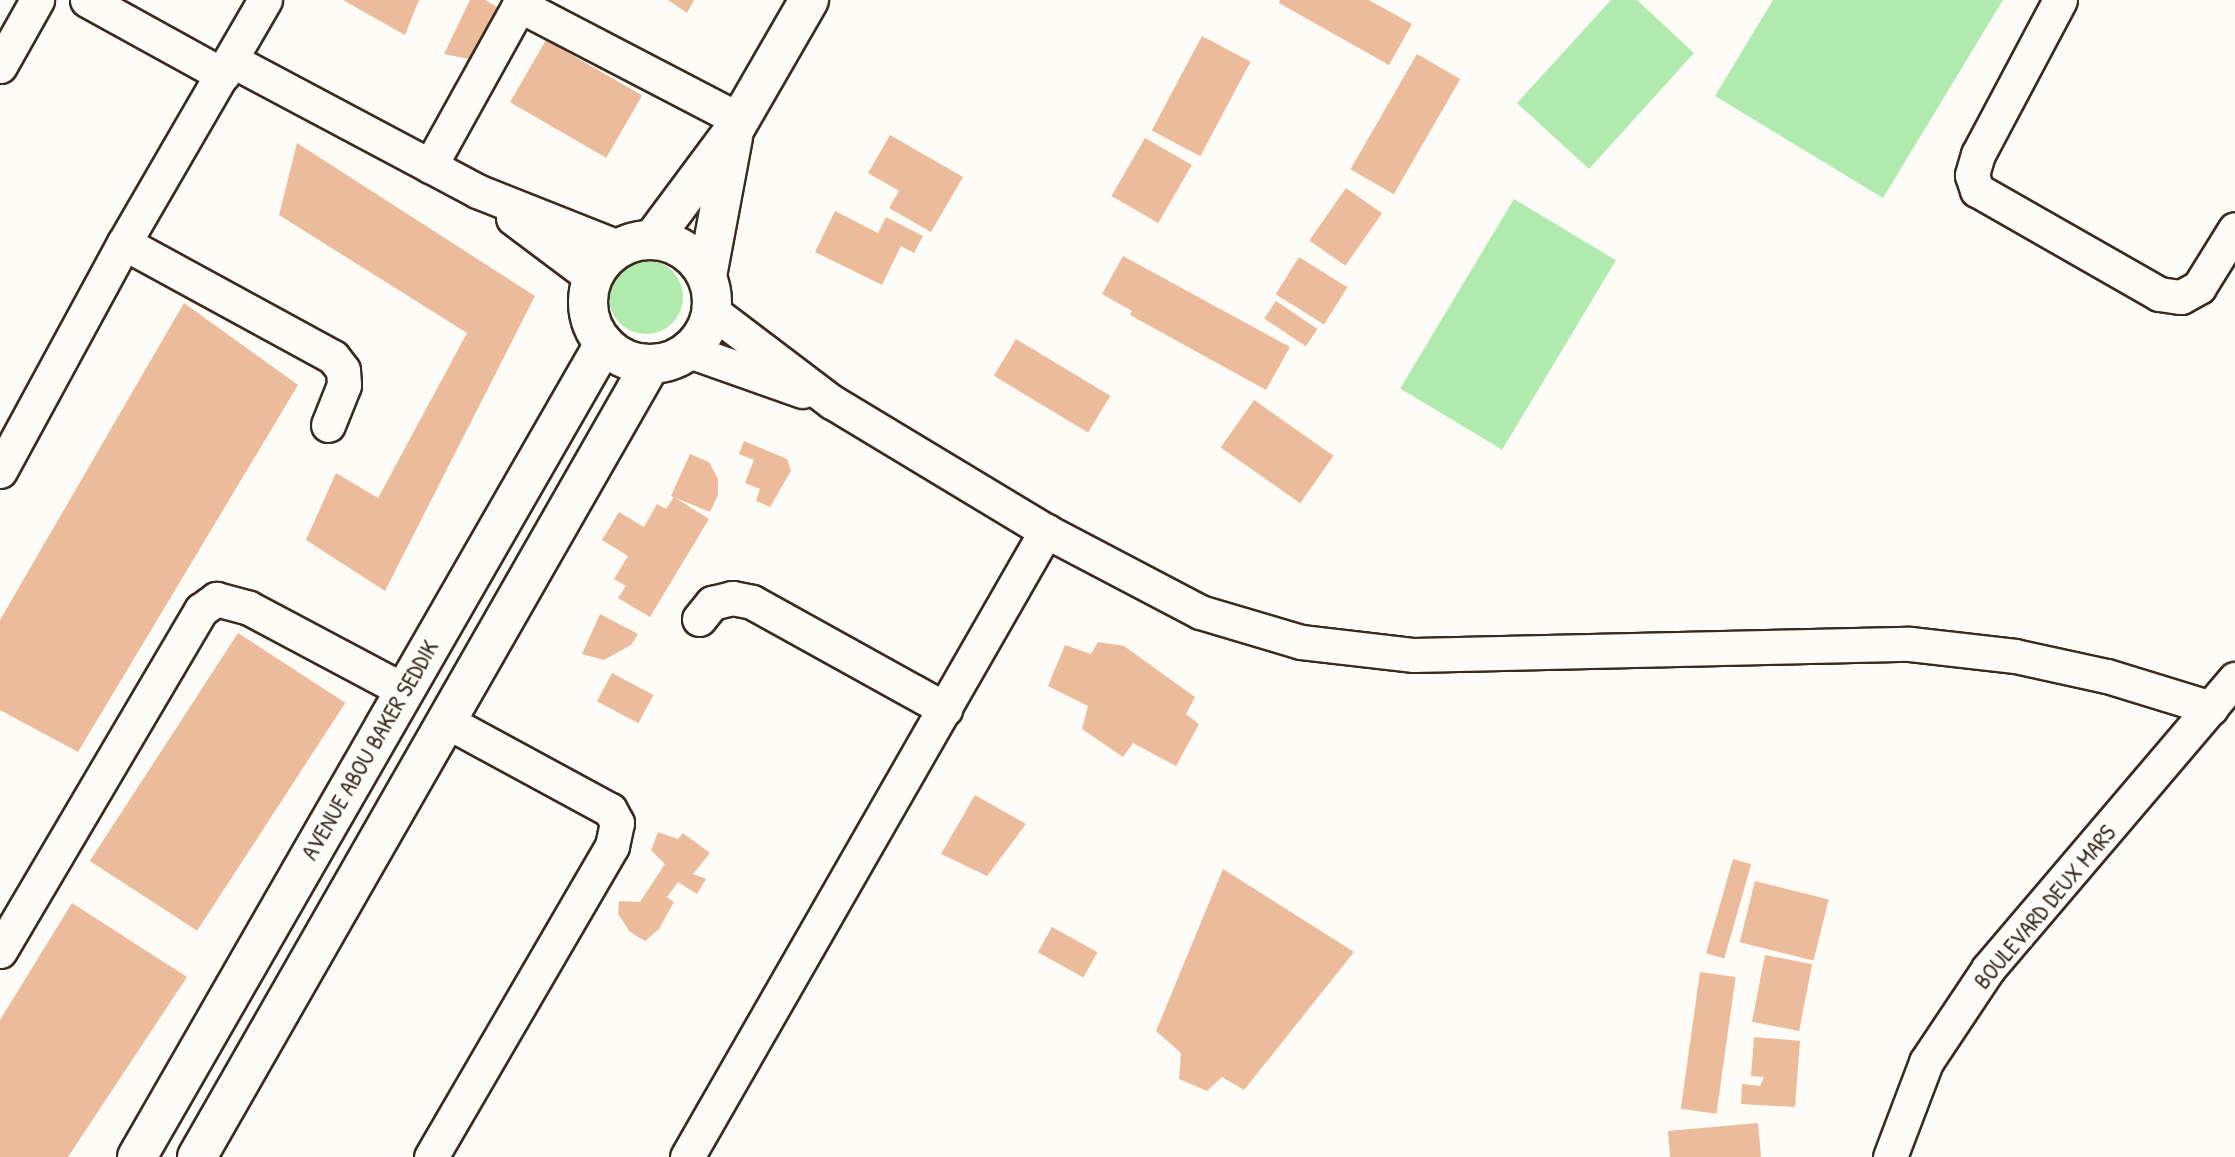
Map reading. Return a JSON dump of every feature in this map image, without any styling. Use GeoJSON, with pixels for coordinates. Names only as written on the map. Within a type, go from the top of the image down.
{"type":"FeatureCollection","features":[{"type":"Feature","properties":{"kind":"main road"},"geometry":{"type":"LineString","coordinates":[[737,125],[709,294],[708,327],[688,351],[650,365],[625,359],[604,344],[590,312],[593,278],[636,244],[737,125],[809,0]]}},
{"type":"Feature","properties":{"kind":"main road"},"geometry":{"type":"LineString","coordinates":[[636,244],[685,250],[709,294]]}},
{"type":"Feature","properties":{"kind":"main road","name":"AVENUE ABOU BAKER SEDDIK"},"geometry":{"type":"LineString","coordinates":[[137,1157],[604,344]]}},
{"type":"Feature","properties":{"kind":"main road"},"geometry":{"type":"LineString","coordinates":[[197,1157],[650,365]]}},
{"type":"Feature","properties":{"kind":"street"},"geometry":{"type":"LineString","coordinates":[[0,66],[37,0]]}},
{"type":"Feature","properties":{"kind":"street"},"geometry":{"type":"LineString","coordinates":[[87,0],[477,191],[593,278]]}},
{"type":"Feature","properties":{"kind":"street"},"geometry":{"type":"LineString","coordinates":[[3,462],[124,243],[265,0]]}},
{"type":"Feature","properties":{"kind":"street"},"geometry":{"type":"LineString","coordinates":[[2060,0],[1978,154],[1972,175],[1977,190],[2159,294],[2181,297],[2199,286],[2235,229]]}},
{"type":"Feature","properties":{"kind":"street"},"geometry":{"type":"LineString","coordinates":[[430,166],[521,2],[737,125]]}},
{"type":"Feature","properties":{"kind":"street"},"geometry":{"type":"LineString","coordinates":[[477,191],[636,244]]}},
{"type":"Feature","properties":{"kind":"street"},"geometry":{"type":"LineString","coordinates":[[124,243],[333,357],[344,370],[344,384],[328,425]]}},
{"type":"Feature","properties":{"kind":"street"},"geometry":{"type":"LineString","coordinates":[[709,294],[832,402],[1046,531],[1200,612],[1301,642],[1414,655],[1910,644],[2015,656],[2107,676],[2211,708]]}},
{"type":"Feature","properties":{"kind":"street"},"geometry":{"type":"LineString","coordinates":[[688,351],[832,402]]}},
{"type":"Feature","properties":{"kind":"street"},"geometry":{"type":"LineString","coordinates":[[687,1157],[1046,531]]}},
{"type":"Feature","properties":{"kind":"street"},"geometry":{"type":"LineString","coordinates":[[699,619],[712,603],[732,598],[752,602],[945,709]]}},
{"type":"Feature","properties":{"kind":"street"},"geometry":{"type":"LineString","coordinates":[[0,951],[201,610],[216,599],[249,608],[405,691]]}},
{"type":"Feature","properties":{"kind":"street","name":"BOULEVARD DEUX MARS"},"geometry":{"type":"LineString","coordinates":[[1890,1157],[1926,1062],[1988,969],[2235,679]]}},
{"type":"Feature","properties":{"kind":"street"},"geometry":{"type":"LineString","coordinates":[[431,1157],[612,846],[617,823],[610,810],[448,722]]}},
{"type":"Feature","properties":{"kind":"green space"},"geometry":{"type":"Polygon","coordinates":[[[1611,0],[1637,0],[1694,53],[1589,169],[1517,103],[1611,0]]]}},
{"type":"Feature","properties":{"kind":"green space"},"geometry":{"type":"Polygon","coordinates":[[[1773,0],[2003,0],[1883,198],[1715,96],[1773,0]]]}},
{"type":"Feature","properties":{"kind":"green space"},"geometry":{"type":"Polygon","coordinates":[[[1514,199],[1616,260],[1502,450],[1400,388],[1514,199]]]}},
{"type":"Feature","properties":{"kind":"green space"},"geometry":{"type":"Polygon","coordinates":[[[646,260],[660,263],[672,271],[680,283],[683,297],[680,311],[672,323],[660,331],[646,334],[632,331],[620,323],[612,311],[609,297],[612,283],[620,271],[632,263],[646,260]]]}},
{"type":"Feature","properties":{"kind":"building"},"geometry":{"type":"Polygon","coordinates":[[[343,0],[419,0],[405,35],[343,0]]]}},
{"type":"Feature","properties":{"kind":"building"},"geometry":{"type":"Polygon","coordinates":[[[470,0],[485,0],[504,11],[474,60],[444,54],[470,0]]]}},
{"type":"Feature","properties":{"kind":"building"},"geometry":{"type":"Polygon","coordinates":[[[668,0],[694,0],[687,13],[668,0]]]}},
{"type":"Feature","properties":{"kind":"building"},"geometry":{"type":"Polygon","coordinates":[[[1280,0],[1369,0],[1412,24],[1389,65],[1279,3],[1280,0]]]}},
{"type":"Feature","properties":{"kind":"building"},"geometry":{"type":"Polygon","coordinates":[[[1202,36],[1251,62],[1200,156],[1152,130],[1202,36]]]}},
{"type":"Feature","properties":{"kind":"building"},"geometry":{"type":"Polygon","coordinates":[[[546,40],[642,96],[606,158],[510,102],[546,40]]]}},
{"type":"Feature","properties":{"kind":"building"},"geometry":{"type":"Polygon","coordinates":[[[1417,54],[1460,79],[1394,194],[1350,169],[1417,54]]]}},
{"type":"Feature","properties":{"kind":"building"},"geometry":{"type":"Polygon","coordinates":[[[890,135],[963,177],[931,232],[889,208],[899,191],[868,173],[890,135]]]}},
{"type":"Feature","properties":{"kind":"building"},"geometry":{"type":"Polygon","coordinates":[[[1145,138],[1192,165],[1158,223],[1112,196],[1145,138]]]}},
{"type":"Feature","properties":{"kind":"building"},"geometry":{"type":"Polygon","coordinates":[[[297,143],[535,296],[385,591],[306,540],[336,473],[378,498],[467,333],[279,215],[297,143]]]}},
{"type":"Feature","properties":{"kind":"building"},"geometry":{"type":"Polygon","coordinates":[[[1346,188],[1382,213],[1345,266],[1309,240],[1346,188]]]}},
{"type":"Feature","properties":{"kind":"building"},"geometry":{"type":"Polygon","coordinates":[[[835,211],[878,233],[886,217],[923,236],[914,253],[901,246],[882,285],[815,252],[835,211]]]}},
{"type":"Feature","properties":{"kind":"building"},"geometry":{"type":"Polygon","coordinates":[[[1123,256],[1290,347],[1266,390],[1130,315],[1132,311],[1102,294],[1123,256]]]}},
{"type":"Feature","properties":{"kind":"building"},"geometry":{"type":"Polygon","coordinates":[[[1299,257],[1347,287],[1324,325],[1276,294],[1299,257]]]}},
{"type":"Feature","properties":{"kind":"building"},"geometry":{"type":"Polygon","coordinates":[[[1276,301],[1317,329],[1306,346],[1264,318],[1276,301]]]}},
{"type":"Feature","properties":{"kind":"building"},"geometry":{"type":"Polygon","coordinates":[[[184,303],[298,385],[78,752],[0,710],[0,620],[184,303]]]}},
{"type":"Feature","properties":{"kind":"building"},"geometry":{"type":"Polygon","coordinates":[[[1016,339],[1110,396],[1088,433],[994,376],[1016,339]]]}},
{"type":"Feature","properties":{"kind":"building"},"geometry":{"type":"Polygon","coordinates":[[[1254,400],[1333,456],[1300,503],[1221,448],[1254,400]]]}},
{"type":"Feature","properties":{"kind":"building"},"geometry":{"type":"Polygon","coordinates":[[[744,441],[787,459],[791,471],[770,507],[756,501],[760,489],[745,483],[754,460],[739,454],[744,441]]]}},
{"type":"Feature","properties":{"kind":"building"},"geometry":{"type":"Polygon","coordinates":[[[690,454],[709,462],[718,479],[718,495],[710,512],[671,496],[690,454]]]}},
{"type":"Feature","properties":{"kind":"building"},"geometry":{"type":"Polygon","coordinates":[[[674,497],[709,519],[650,617],[618,598],[626,586],[614,579],[628,556],[602,540],[619,512],[644,527],[657,504],[666,509],[674,497]]]}},
{"type":"Feature","properties":{"kind":"building"},"geometry":{"type":"Polygon","coordinates":[[[600,614],[638,634],[631,645],[604,660],[582,654],[600,614]]]}},
{"type":"Feature","properties":{"kind":"building"},"geometry":{"type":"Polygon","coordinates":[[[238,633],[345,703],[197,931],[90,861],[238,633]]]}},
{"type":"Feature","properties":{"kind":"building"},"geometry":{"type":"Polygon","coordinates":[[[1098,642],[1124,646],[1195,697],[1186,714],[1199,724],[1176,766],[1133,743],[1123,757],[1082,729],[1088,706],[1048,686],[1065,645],[1091,654],[1098,642]]]}},
{"type":"Feature","properties":{"kind":"building"},"geometry":{"type":"Polygon","coordinates":[[[612,673],[653,695],[638,723],[597,701],[612,673]]]}},
{"type":"Feature","properties":{"kind":"building"},"geometry":{"type":"Polygon","coordinates":[[[975,795],[1026,824],[987,876],[941,854],[975,795]]]}},
{"type":"Feature","properties":{"kind":"building"},"geometry":{"type":"Polygon","coordinates":[[[658,832],[678,839],[683,833],[710,853],[693,874],[706,879],[697,894],[678,882],[667,897],[674,902],[659,929],[645,941],[630,932],[618,914],[619,901],[640,902],[665,864],[651,850],[658,832]]]}},
{"type":"Feature","properties":{"kind":"building"},"geometry":{"type":"Polygon","coordinates":[[[1733,859],[1751,864],[1724,958],[1706,953],[1733,859]]]}},
{"type":"Feature","properties":{"kind":"building"},"geometry":{"type":"Polygon","coordinates":[[[1223,869],[1354,952],[1244,1090],[1222,1077],[1207,1091],[1179,1079],[1181,1053],[1156,1031],[1223,869]]]}},
{"type":"Feature","properties":{"kind":"building"},"geometry":{"type":"Polygon","coordinates":[[[1755,881],[1829,899],[1814,961],[1740,942],[1755,881]]]}},
{"type":"Feature","properties":{"kind":"building"},"geometry":{"type":"Polygon","coordinates":[[[72,903],[187,977],[68,1157],[0,1157],[0,1020],[72,903]]]}},
{"type":"Feature","properties":{"kind":"building"},"geometry":{"type":"Polygon","coordinates":[[[1052,927],[1097,952],[1083,978],[1038,952],[1052,927]]]}},
{"type":"Feature","properties":{"kind":"building"},"geometry":{"type":"Polygon","coordinates":[[[1765,955],[1812,964],[1799,1031],[1752,1022],[1765,955]]]}},
{"type":"Feature","properties":{"kind":"building"},"geometry":{"type":"Polygon","coordinates":[[[1700,972],[1736,977],[1716,1114],[1681,1109],[1700,972]]]}},
{"type":"Feature","properties":{"kind":"building"},"geometry":{"type":"Polygon","coordinates":[[[1754,1037],[1800,1041],[1795,1107],[1741,1104],[1742,1084],[1760,1086],[1764,1077],[1751,1076],[1754,1037]]]}},
{"type":"Feature","properties":{"kind":"building"},"geometry":{"type":"Polygon","coordinates":[[[1758,1123],[1761,1157],[1670,1157],[1668,1131],[1758,1123]]]}}]}
